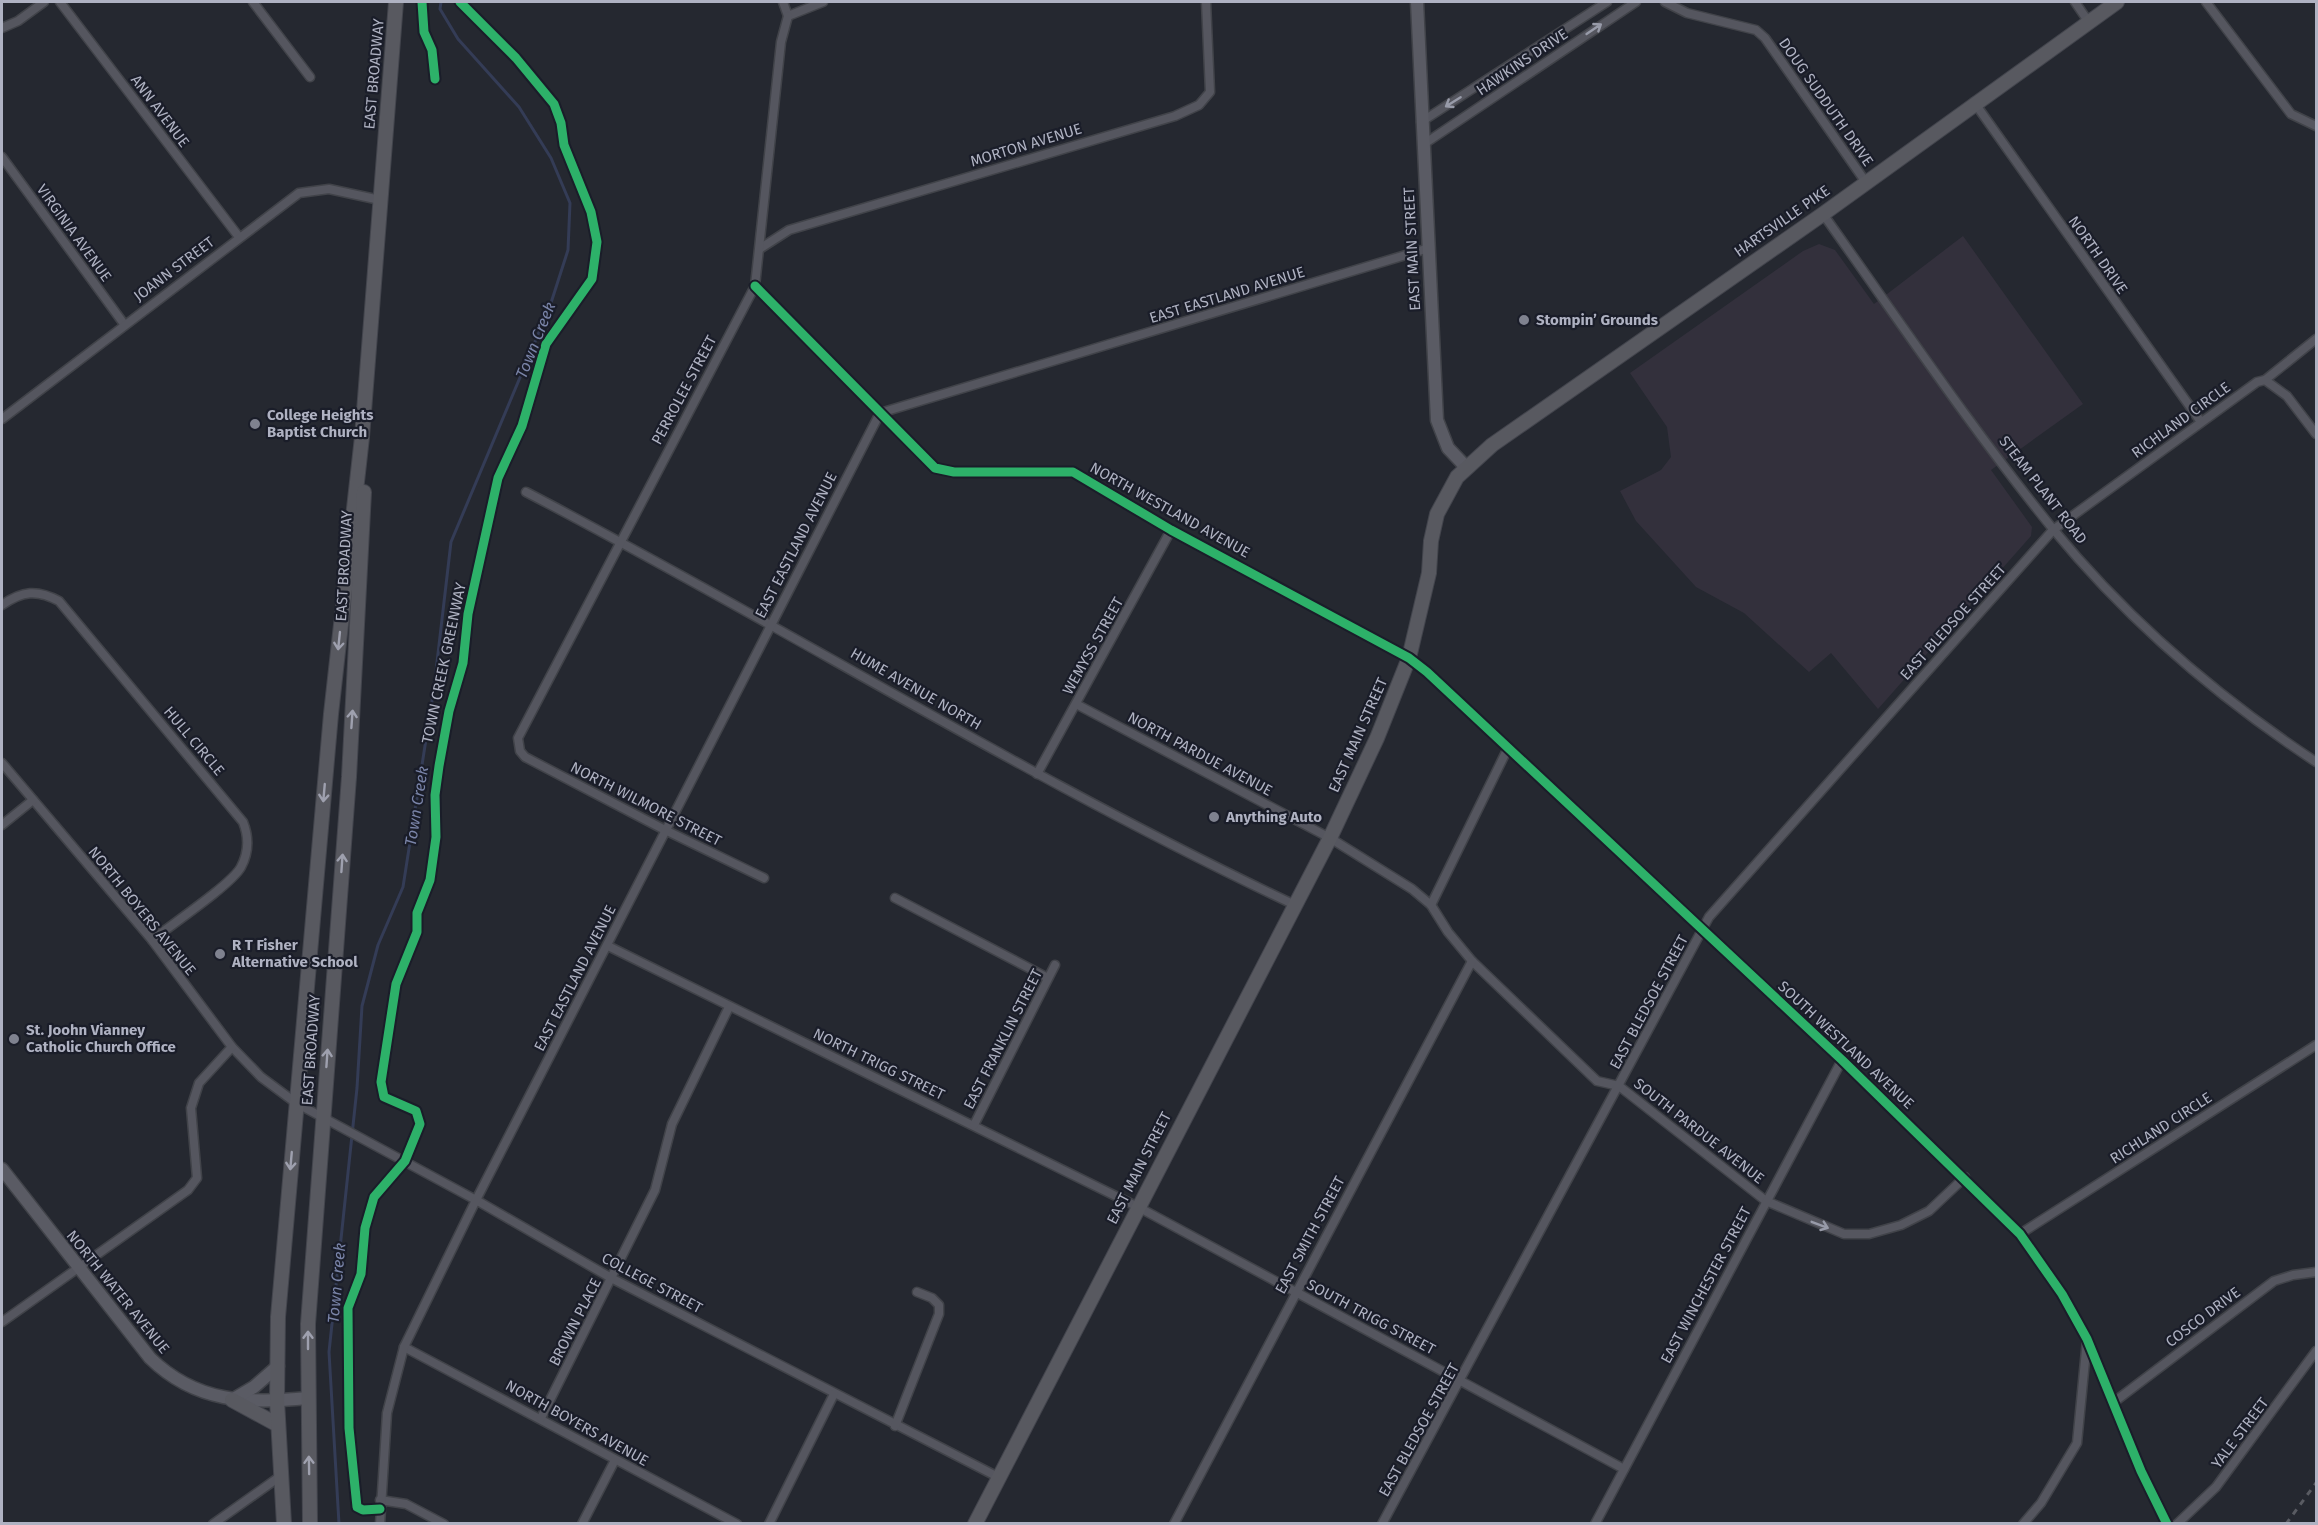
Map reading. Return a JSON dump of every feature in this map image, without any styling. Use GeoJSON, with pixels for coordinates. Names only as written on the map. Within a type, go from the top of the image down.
{"type":"FeatureCollection","features":[{"type":"Feature","properties":{"kind":"main road","name":"EAST BROADWAY"},"geometry":{"type":"LineString","coordinates":[[310,1524],[308,1324],[349,777],[362,437],[396,2]]}},
{"type":"Feature","properties":{"kind":"main road","name":"HARTSVILLE PIKE"},"geometry":{"type":"LineString","coordinates":[[1466,467],[1552,402],[1822,214],[1974,102],[2116,2]]}},
{"type":"Feature","properties":{"kind":"main road","name":"EAST BROADWAY"},"geometry":{"type":"LineString","coordinates":[[284,1524],[277,1401],[279,1308],[330,726],[362,466]]}},
{"type":"Feature","properties":{"kind":"main road","name":"EAST MAIN STREET"},"geometry":{"type":"LineString","coordinates":[[975,1524],[1330,838],[1377,738],[1409,658],[1429,573],[1431,541],[1437,514],[1448,489],[1466,467]]}},
{"type":"Feature","properties":{"kind":"main road"},"geometry":{"type":"LineString","coordinates":[[232,1401],[278,1425]]}},
{"type":"Feature","properties":{"kind":"street"},"geometry":{"type":"LineString","coordinates":[[2,28],[18,21],[44,2]]}},
{"type":"Feature","properties":{"kind":"street","name":"ANN AVENUE"},"geometry":{"type":"LineString","coordinates":[[60,2],[239,237]]}},
{"type":"Feature","properties":{"kind":"street"},"geometry":{"type":"LineString","coordinates":[[253,2],[310,77]]}},
{"type":"Feature","properties":{"kind":"street"},"geometry":{"type":"LineString","coordinates":[[783,2],[788,16],[823,2]]}},
{"type":"Feature","properties":{"kind":"street","name":"MORTON AVENUE"},"geometry":{"type":"LineString","coordinates":[[760,248],[789,230],[1176,116],[1199,105],[1209,92],[1206,2]]}},
{"type":"Feature","properties":{"kind":"street","name":"EAST MAIN STREET"},"geometry":{"type":"LineString","coordinates":[[1416,2],[1437,420],[1448,448],[1466,467]]}},
{"type":"Feature","properties":{"kind":"street","name":"HAWKINS DRIVE"},"geometry":{"type":"LineString","coordinates":[[1421,122],[1607,2]]}},
{"type":"Feature","properties":{"kind":"street","name":"HAWKINS DRIVE"},"geometry":{"type":"LineString","coordinates":[[1424,144],[1636,2]]}},
{"type":"Feature","properties":{"kind":"street","name":"DOUG SUDDUTH DRIVE"},"geometry":{"type":"LineString","coordinates":[[1665,2],[1687,13],[1756,30],[1765,38],[1865,181]]}},
{"type":"Feature","properties":{"kind":"street"},"geometry":{"type":"LineString","coordinates":[[2075,2],[2088,21]]}},
{"type":"Feature","properties":{"kind":"street"},"geometry":{"type":"LineString","coordinates":[[2206,2],[2292,114],[2316,126]]}},
{"type":"Feature","properties":{"kind":"street","name":"PERROLEE STREET"},"geometry":{"type":"LineString","coordinates":[[520,751],[518,738],[755,286],[781,42],[788,16]]}},
{"type":"Feature","properties":{"kind":"street","name":"NORTH DRIVE"},"geometry":{"type":"LineString","coordinates":[[1974,102],[2201,422]]}},
{"type":"Feature","properties":{"kind":"street","name":"VIRGINIA AVENUE"},"geometry":{"type":"LineString","coordinates":[[2,158],[124,324]]}},
{"type":"Feature","properties":{"kind":"street","name":"JOANN STREET"},"geometry":{"type":"LineString","coordinates":[[2,419],[299,193],[329,189],[380,200]]}},
{"type":"Feature","properties":{"kind":"street","name":"STEAM PLANT ROAD"},"geometry":{"type":"LineString","coordinates":[[1822,214],[2053,530],[2176,656],[2247,713],[2316,762]]}},
{"type":"Feature","properties":{"kind":"street","name":"EAST EASTLAND AVENUE"},"geometry":{"type":"LineString","coordinates":[[380,1524],[387,1413],[404,1347],[476,1200],[880,413],[1429,248]]}},
{"type":"Feature","properties":{"kind":"street","name":"NORTH WESTLAND AVENUE"},"geometry":{"type":"LineString","coordinates":[[755,286],[935,468],[954,472],[1073,472],[1171,530],[1409,658]]}},
{"type":"Feature","properties":{"kind":"street","name":"RICHLAND CIRCLE"},"geometry":{"type":"LineString","coordinates":[[2053,530],[2257,382],[2265,380],[2316,339]]}},
{"type":"Feature","properties":{"kind":"street"},"geometry":{"type":"LineString","coordinates":[[2265,380],[2287,396],[2316,434]]}},
{"type":"Feature","properties":{"kind":"street","name":"HUME AVENUE NORTH"},"geometry":{"type":"LineString","coordinates":[[526,492],[620,540],[771,623],[1037,774],[1196,858],[1295,905]]}},
{"type":"Feature","properties":{"kind":"street","name":"WEMYSS STREET"},"geometry":{"type":"LineString","coordinates":[[1037,774],[1171,530]]}},
{"type":"Feature","properties":{"kind":"street","name":"EAST BLEDSOE STREET"},"geometry":{"type":"LineString","coordinates":[[1382,1524],[1462,1380],[1701,931],[1717,909],[2053,530]]}},
{"type":"Feature","properties":{"kind":"street","name":"HULL CIRCLE"},"geometry":{"type":"LineString","coordinates":[[2,605],[23,593],[36,592],[59,601],[243,822],[248,836],[246,852],[235,875],[152,940]]}},
{"type":"Feature","properties":{"kind":"street","name":"SOUTH WESTLAND AVENUE"},"geometry":{"type":"LineString","coordinates":[[1409,658],[1842,1060],[1965,1177],[2020,1234],[2062,1294],[2087,1339],[2141,1471],[2167,1524]]}},
{"type":"Feature","properties":{"kind":"street","name":"NORTH PARDUE AVENUE"},"geometry":{"type":"LineString","coordinates":[[1076,704],[1311,828]]}},
{"type":"Feature","properties":{"kind":"street"},"geometry":{"type":"LineString","coordinates":[[1431,905],[1508,748]]}},
{"type":"Feature","properties":{"kind":"street","name":"NORTH WILMORE STREET"},"geometry":{"type":"LineString","coordinates":[[520,751],[525,757],[665,830],[764,878]]}},
{"type":"Feature","properties":{"kind":"street","name":"NORTH BOYERS AVENUE"},"geometry":{"type":"LineString","coordinates":[[2,763],[152,940],[232,1047],[261,1077],[296,1103]]}},
{"type":"Feature","properties":{"kind":"street"},"geometry":{"type":"LineString","coordinates":[[2,825],[33,800]]}},
{"type":"Feature","properties":{"kind":"street","name":"SOUTH PARDUE AVENUE"},"geometry":{"type":"LineString","coordinates":[[1311,828],[1412,889],[1431,905],[1448,932],[1472,961],[1597,1081],[1619,1086],[1766,1201],[1844,1234],[1869,1234],[1901,1225],[1929,1211],[1965,1177]]}},
{"type":"Feature","properties":{"kind":"street"},"geometry":{"type":"LineString","coordinates":[[895,898],[1048,978]]}},
{"type":"Feature","properties":{"kind":"street","name":"NORTH TRIGG STREET"},"geometry":{"type":"LineString","coordinates":[[608,946],[1138,1207]]}},
{"type":"Feature","properties":{"kind":"street","name":"EAST SMITH STREET"},"geometry":{"type":"LineString","coordinates":[[1174,1524],[1295,1291],[1472,961]]}},
{"type":"Feature","properties":{"kind":"street","name":"EAST FRANKLIN STREET"},"geometry":{"type":"LineString","coordinates":[[974,1125],[1055,965]]}},
{"type":"Feature","properties":{"kind":"street","name":"BROWN PLACE"},"geometry":{"type":"LineString","coordinates":[[541,1418],[613,1279],[655,1190],[672,1124],[729,1007]]}},
{"type":"Feature","properties":{"kind":"street","name":"RICHLAND CIRCLE"},"geometry":{"type":"LineString","coordinates":[[2020,1234],[2316,1045]]}},
{"type":"Feature","properties":{"kind":"street"},"geometry":{"type":"LineString","coordinates":[[2,1322],[192,1185],[196,1178],[197,1161],[191,1108],[199,1083],[232,1047]]}},
{"type":"Feature","properties":{"kind":"street","name":"EAST WINCHESTER STREET"},"geometry":{"type":"LineString","coordinates":[[1595,1524],[1842,1060]]}},
{"type":"Feature","properties":{"kind":"street","name":"COLLEGE STREET"},"geometry":{"type":"LineString","coordinates":[[296,1103],[476,1200],[613,1279],[1000,1478]]}},
{"type":"Feature","properties":{"kind":"street","name":"NORTH WATER AVENUE"},"geometry":{"type":"LineString","coordinates":[[2,1169],[150,1358],[164,1372],[203,1392],[232,1401],[308,1398]]}},
{"type":"Feature","properties":{"kind":"street","name":"SOUTH TRIGG STREET"},"geometry":{"type":"LineString","coordinates":[[1138,1207],[1624,1469]]}},
{"type":"Feature","properties":{"kind":"street","name":"COSCO DRIVE"},"geometry":{"type":"LineString","coordinates":[[2114,1402],[2274,1281],[2293,1275],[2316,1272]]}},
{"type":"Feature","properties":{"kind":"street"},"geometry":{"type":"LineString","coordinates":[[895,1426],[939,1314],[939,1305],[932,1298],[917,1292]]}},
{"type":"Feature","properties":{"kind":"street"},"geometry":{"type":"LineString","coordinates":[[2023,1524],[2041,1503],[2077,1443],[2087,1339]]}},
{"type":"Feature","properties":{"kind":"street","name":"NORTH BOYERS AVENUE"},"geometry":{"type":"LineString","coordinates":[[404,1347],[736,1524]]}},
{"type":"Feature","properties":{"kind":"street","name":"YALE STREET"},"geometry":{"type":"LineString","coordinates":[[2177,1524],[2216,1487],[2316,1351]]}},
{"type":"Feature","properties":{"kind":"street"},"geometry":{"type":"LineString","coordinates":[[232,1401],[254,1387],[278,1366]]}},
{"type":"Feature","properties":{"kind":"street"},"geometry":{"type":"LineString","coordinates":[[769,1524],[834,1394]]}},
{"type":"Feature","properties":{"kind":"street"},"geometry":{"type":"LineString","coordinates":[[582,1524],[615,1460]]}},
{"type":"Feature","properties":{"kind":"street"},"geometry":{"type":"LineString","coordinates":[[213,1524],[282,1475]]}},
{"type":"Feature","properties":{"kind":"street"},"geometry":{"type":"LineString","coordinates":[[381,1500],[406,1504],[444,1524]]}},
{"type":"Feature","properties":{"kind":"shaded area"},"geometry":{"type":"Polygon","coordinates":[[[1963,236],[2083,404],[1991,470],[2032,527],[2031,536],[1878,709],[1831,653],[1809,672],[1744,613],[1696,587],[1636,521],[1620,491],[1661,470],[1671,457],[1667,427],[1630,373],[1803,251],[1819,244],[1835,250],[1874,304],[1963,236]]]}},
{"type":"Feature","properties":{"kind":"waterway","name":"Town Creek"},"geometry":{"type":"LineString","coordinates":[[339,1524],[329,1352],[357,1088],[362,1006],[378,945],[403,887],[434,688],[451,542],[550,306],[568,250],[570,203],[551,158],[519,107],[458,39],[440,9],[441,2]]}},
{"type":"Feature","properties":{"kind":"railway"},"geometry":{"type":"LineString","coordinates":[[2286,1524],[2316,1483]]}},
{"type":"Feature","properties":{"kind":"cycle path"},"geometry":{"type":"LineString","coordinates":[[422,2],[424,32],[432,50],[435,79]]}},
{"type":"Feature","properties":{"kind":"cycle path","name":"TOWN CREEK GREENWAY"},"geometry":{"type":"LineString","coordinates":[[380,1509],[363,1510],[357,1507],[349,1428],[348,1308],[361,1274],[365,1228],[374,1197],[405,1161],[420,1124],[416,1111],[384,1097],[381,1082],[396,984],[417,932],[417,913],[430,880],[436,837],[435,795],[439,766],[449,711],[463,663],[468,614],[498,478],[522,426],[546,344],[592,279],[597,242],[591,212],[564,145],[561,123],[554,104],[516,58],[460,2]]}},
{"type":"Feature","properties":{"kind":"cycle path"},"geometry":{"type":"LineString","coordinates":[[755,286],[935,468],[954,472],[1073,472],[1171,530],[1409,658],[1427,672],[1842,1060],[2020,1234],[2062,1294],[2087,1339],[2141,1471],[2167,1524]]}},
{"type":"Feature","properties":{"kind":"place","name":"Stompin’ Grounds"},"geometry":{"type":"Point","coordinates":[1524,320]}},
{"type":"Feature","properties":{"kind":"place","name":"College Heights Baptist Church"},"geometry":{"type":"Point","coordinates":[255,424]}},
{"type":"Feature","properties":{"kind":"place","name":"Anything Auto"},"geometry":{"type":"Point","coordinates":[1214,817]}},
{"type":"Feature","properties":{"kind":"place","name":"R T Fisher Alternative School"},"geometry":{"type":"Point","coordinates":[220,954]}},
{"type":"Feature","properties":{"kind":"place","name":"St. Joohn Vianney Catholic Church Office"},"geometry":{"type":"Point","coordinates":[14,1039]}}]}
